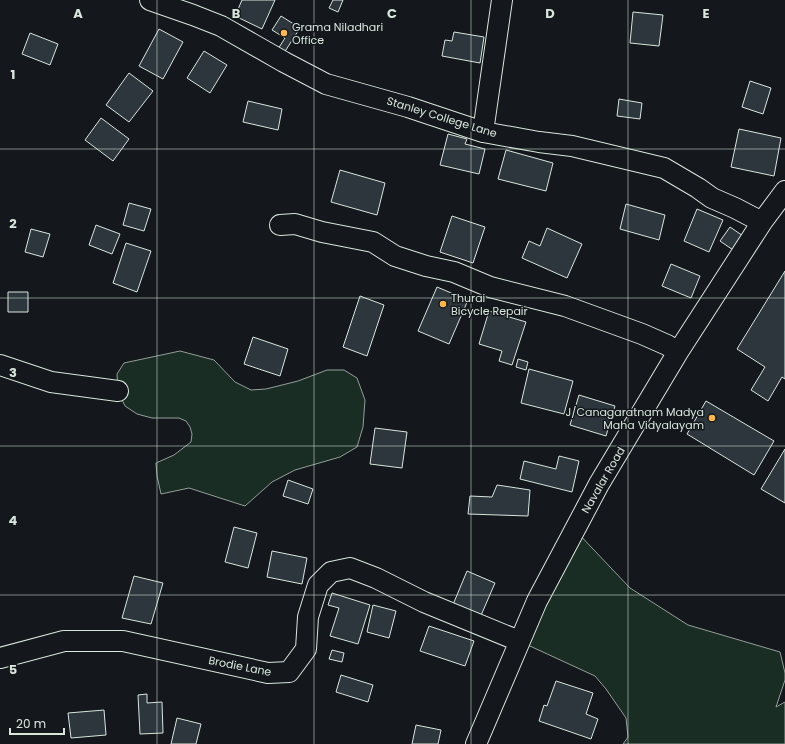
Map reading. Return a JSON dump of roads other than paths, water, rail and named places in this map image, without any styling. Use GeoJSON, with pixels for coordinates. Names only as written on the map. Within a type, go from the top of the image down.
{"type":"FeatureCollection","features":[{"type":"Feature","properties":{"kind":"street","name":"Stanley College Lane"},"geometry":{"type":"LineString","coordinates":[[150,0],[221,26],[326,84],[408,107],[483,132],[572,146],[664,168],[712,198],[762,222]]}},
{"type":"Feature","properties":{"kind":"street"},"geometry":{"type":"LineString","coordinates":[[483,132],[502,0]]}},
{"type":"Feature","properties":{"kind":"street","name":"Navalar Road"},"geometry":{"type":"LineString","coordinates":[[476,744],[537,601],[599,484],[678,352],[762,222],[785,191]]}},
{"type":"Feature","properties":{"kind":"street"},"geometry":{"type":"LineString","coordinates":[[280,224],[295,224],[322,232],[374,242],[395,256],[426,266],[454,272],[490,287],[565,306],[642,334],[667,345],[678,352]]}},
{"type":"Feature","properties":{"kind":"street"},"geometry":{"type":"LineString","coordinates":[[0,365],[51,382],[118,391]]}},
{"type":"Feature","properties":{"kind":"street","name":"Brodie Lane"},"geometry":{"type":"LineString","coordinates":[[0,658],[64,641],[123,641],[268,674],[289,672],[306,649],[308,618],[318,585],[331,572],[350,568],[376,578],[424,602],[519,641]]}},
{"type":"Feature","properties":{"kind":"place","name":"Grama Niladhari Office"},"geometry":{"type":"Point","coordinates":[284,33]}},
{"type":"Feature","properties":{"kind":"place","name":"Thurai Bicycle Repair"},"geometry":{"type":"Point","coordinates":[443,304]}},
{"type":"Feature","properties":{"kind":"place","name":"J/Canagaratnam Madya Maha Vidyalayam"},"geometry":{"type":"Point","coordinates":[712,418]}}]}
